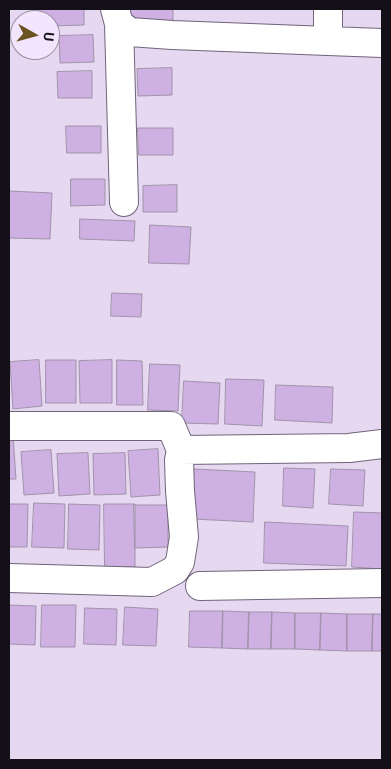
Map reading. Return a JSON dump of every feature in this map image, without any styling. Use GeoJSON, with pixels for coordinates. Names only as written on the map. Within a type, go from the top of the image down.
{"type":"FeatureCollection","features":[{"type":"Feature","properties":{"kind":"street"},"geometry":{"type":"LineString","coordinates":[[328,9],[328,41]]}},
{"type":"Feature","properties":{"kind":"street"},"geometry":{"type":"LineString","coordinates":[[117,16],[130,32],[139,33],[382,42]]}},
{"type":"Feature","properties":{"kind":"street"},"geometry":{"type":"LineString","coordinates":[[117,16],[124,202]]}},
{"type":"Feature","properties":{"kind":"street"},"geometry":{"type":"LineString","coordinates":[[9,426],[171,426],[181,450],[179,460],[180,491],[184,538],[180,562],[175,570],[152,582],[9,578]]}},
{"type":"Feature","properties":{"kind":"street"},"geometry":{"type":"LineString","coordinates":[[181,450],[349,448],[382,444]]}},
{"type":"Feature","properties":{"kind":"street"},"geometry":{"type":"LineString","coordinates":[[200,586],[382,583]]}},
{"type":"Feature","properties":{"kind":"building"},"geometry":{"type":"Polygon","coordinates":[[[84,9],[84,25],[60,26],[60,10],[34,10],[84,9]]]}},
{"type":"Feature","properties":{"kind":"building"},"geometry":{"type":"Polygon","coordinates":[[[129,9],[173,9],[173,23],[129,23],[129,9]]]}},
{"type":"Feature","properties":{"kind":"building"},"geometry":{"type":"Polygon","coordinates":[[[93,35],[94,62],[60,63],[60,36],[93,35]]]}},
{"type":"Feature","properties":{"kind":"building"},"geometry":{"type":"Polygon","coordinates":[[[172,68],[172,95],[138,96],[137,69],[172,68]]]}},
{"type":"Feature","properties":{"kind":"building"},"geometry":{"type":"Polygon","coordinates":[[[92,71],[92,98],[58,98],[57,72],[92,71]]]}},
{"type":"Feature","properties":{"kind":"building"},"geometry":{"type":"Polygon","coordinates":[[[66,126],[101,126],[101,153],[67,153],[66,126]]]}},
{"type":"Feature","properties":{"kind":"building"},"geometry":{"type":"Polygon","coordinates":[[[138,128],[173,128],[173,155],[139,155],[138,128]]]}},
{"type":"Feature","properties":{"kind":"building"},"geometry":{"type":"Polygon","coordinates":[[[71,179],[105,179],[105,205],[71,206],[71,179]]]}},
{"type":"Feature","properties":{"kind":"building"},"geometry":{"type":"Polygon","coordinates":[[[177,185],[177,212],[143,212],[143,186],[177,185]]]}},
{"type":"Feature","properties":{"kind":"building"},"geometry":{"type":"Polygon","coordinates":[[[9,191],[52,193],[50,239],[9,238],[9,191]]]}},
{"type":"Feature","properties":{"kind":"building"},"geometry":{"type":"Polygon","coordinates":[[[80,219],[135,221],[134,241],[80,239],[80,219]]]}},
{"type":"Feature","properties":{"kind":"building"},"geometry":{"type":"Polygon","coordinates":[[[150,225],[191,227],[189,264],[149,263],[150,225]]]}},
{"type":"Feature","properties":{"kind":"building"},"geometry":{"type":"Polygon","coordinates":[[[112,293],[142,294],[141,317],[111,316],[112,293]]]}},
{"type":"Feature","properties":{"kind":"building"},"geometry":{"type":"Polygon","coordinates":[[[39,360],[42,406],[13,409],[10,362],[39,360]]]}},
{"type":"Feature","properties":{"kind":"building"},"geometry":{"type":"Polygon","coordinates":[[[46,360],[76,360],[76,403],[46,403],[46,360]]]}},
{"type":"Feature","properties":{"kind":"building"},"geometry":{"type":"Polygon","coordinates":[[[112,360],[112,403],[80,403],[79,361],[112,360]]]}},
{"type":"Feature","properties":{"kind":"building"},"geometry":{"type":"Polygon","coordinates":[[[117,360],[142,361],[143,405],[117,405],[117,360]]]}},
{"type":"Feature","properties":{"kind":"building"},"geometry":{"type":"Polygon","coordinates":[[[150,364],[180,365],[178,411],[148,410],[150,364]]]}},
{"type":"Feature","properties":{"kind":"building"},"geometry":{"type":"Polygon","coordinates":[[[226,379],[264,380],[262,426],[225,424],[226,379]]]}},
{"type":"Feature","properties":{"kind":"building"},"geometry":{"type":"Polygon","coordinates":[[[184,381],[220,383],[218,424],[182,423],[184,381]]]}},
{"type":"Feature","properties":{"kind":"building"},"geometry":{"type":"Polygon","coordinates":[[[276,385],[333,387],[332,423],[275,420],[276,385]]]}},
{"type":"Feature","properties":{"kind":"building"},"geometry":{"type":"Polygon","coordinates":[[[13,436],[16,479],[9,479],[9,437],[13,436]]]}},
{"type":"Feature","properties":{"kind":"building"},"geometry":{"type":"Polygon","coordinates":[[[158,449],[160,495],[131,497],[128,451],[158,449]]]}},
{"type":"Feature","properties":{"kind":"building"},"geometry":{"type":"Polygon","coordinates":[[[51,450],[54,493],[24,495],[21,452],[51,450]]]}},
{"type":"Feature","properties":{"kind":"building"},"geometry":{"type":"Polygon","coordinates":[[[88,453],[90,494],[59,496],[57,454],[88,453]]]}},
{"type":"Feature","properties":{"kind":"building"},"geometry":{"type":"Polygon","coordinates":[[[125,453],[126,494],[94,495],[93,454],[125,453]]]}},
{"type":"Feature","properties":{"kind":"building"},"geometry":{"type":"Polygon","coordinates":[[[284,468],[315,469],[313,508],[283,506],[284,468]]]}},
{"type":"Feature","properties":{"kind":"building"},"geometry":{"type":"Polygon","coordinates":[[[194,469],[255,472],[253,522],[192,519],[194,469]]]}},
{"type":"Feature","properties":{"kind":"building"},"geometry":{"type":"Polygon","coordinates":[[[331,469],[365,470],[363,506],[329,504],[331,469]]]}},
{"type":"Feature","properties":{"kind":"building"},"geometry":{"type":"Polygon","coordinates":[[[34,503],[65,504],[64,548],[32,547],[34,503]]]}},
{"type":"Feature","properties":{"kind":"building"},"geometry":{"type":"Polygon","coordinates":[[[9,504],[28,504],[27,547],[9,547],[9,504]]]}},
{"type":"Feature","properties":{"kind":"building"},"geometry":{"type":"Polygon","coordinates":[[[69,504],[100,505],[99,550],[68,549],[69,504]]]}},
{"type":"Feature","properties":{"kind":"building"},"geometry":{"type":"Polygon","coordinates":[[[104,504],[135,504],[135,567],[105,567],[104,504]]]}},
{"type":"Feature","properties":{"kind":"building"},"geometry":{"type":"Polygon","coordinates":[[[134,505],[168,505],[168,547],[135,548],[134,505]]]}},
{"type":"Feature","properties":{"kind":"building"},"geometry":{"type":"Polygon","coordinates":[[[354,512],[382,513],[382,569],[352,567],[354,512]]]}},
{"type":"Feature","properties":{"kind":"building"},"geometry":{"type":"Polygon","coordinates":[[[265,522],[348,526],[346,566],[264,563],[265,522]]]}},
{"type":"Feature","properties":{"kind":"building"},"geometry":{"type":"Polygon","coordinates":[[[9,605],[36,606],[35,645],[9,644],[9,605]]]}},
{"type":"Feature","properties":{"kind":"building"},"geometry":{"type":"Polygon","coordinates":[[[42,605],[76,605],[75,647],[41,647],[42,605]]]}},
{"type":"Feature","properties":{"kind":"building"},"geometry":{"type":"Polygon","coordinates":[[[125,607],[158,609],[156,646],[123,645],[125,607]]]}},
{"type":"Feature","properties":{"kind":"building"},"geometry":{"type":"Polygon","coordinates":[[[85,608],[117,609],[116,645],[84,644],[85,608]]]}},
{"type":"Feature","properties":{"kind":"building"},"geometry":{"type":"Polygon","coordinates":[[[190,611],[223,611],[222,648],[189,647],[190,611]]]}},
{"type":"Feature","properties":{"kind":"building"},"geometry":{"type":"Polygon","coordinates":[[[223,611],[249,612],[248,649],[222,648],[223,611]]]}},
{"type":"Feature","properties":{"kind":"building"},"geometry":{"type":"Polygon","coordinates":[[[249,612],[272,612],[271,649],[248,649],[249,612]]]}},
{"type":"Feature","properties":{"kind":"building"},"geometry":{"type":"Polygon","coordinates":[[[272,612],[295,613],[295,649],[271,649],[272,612]]]}},
{"type":"Feature","properties":{"kind":"building"},"geometry":{"type":"Polygon","coordinates":[[[295,613],[321,613],[320,650],[295,649],[295,613]]]}},
{"type":"Feature","properties":{"kind":"building"},"geometry":{"type":"Polygon","coordinates":[[[321,613],[347,614],[347,651],[320,650],[321,613]]]}},
{"type":"Feature","properties":{"kind":"building"},"geometry":{"type":"Polygon","coordinates":[[[347,614],[373,614],[372,651],[347,651],[347,614]]]}},
{"type":"Feature","properties":{"kind":"building"},"geometry":{"type":"Polygon","coordinates":[[[373,614],[382,614],[382,651],[372,651],[373,614]]]}}]}
